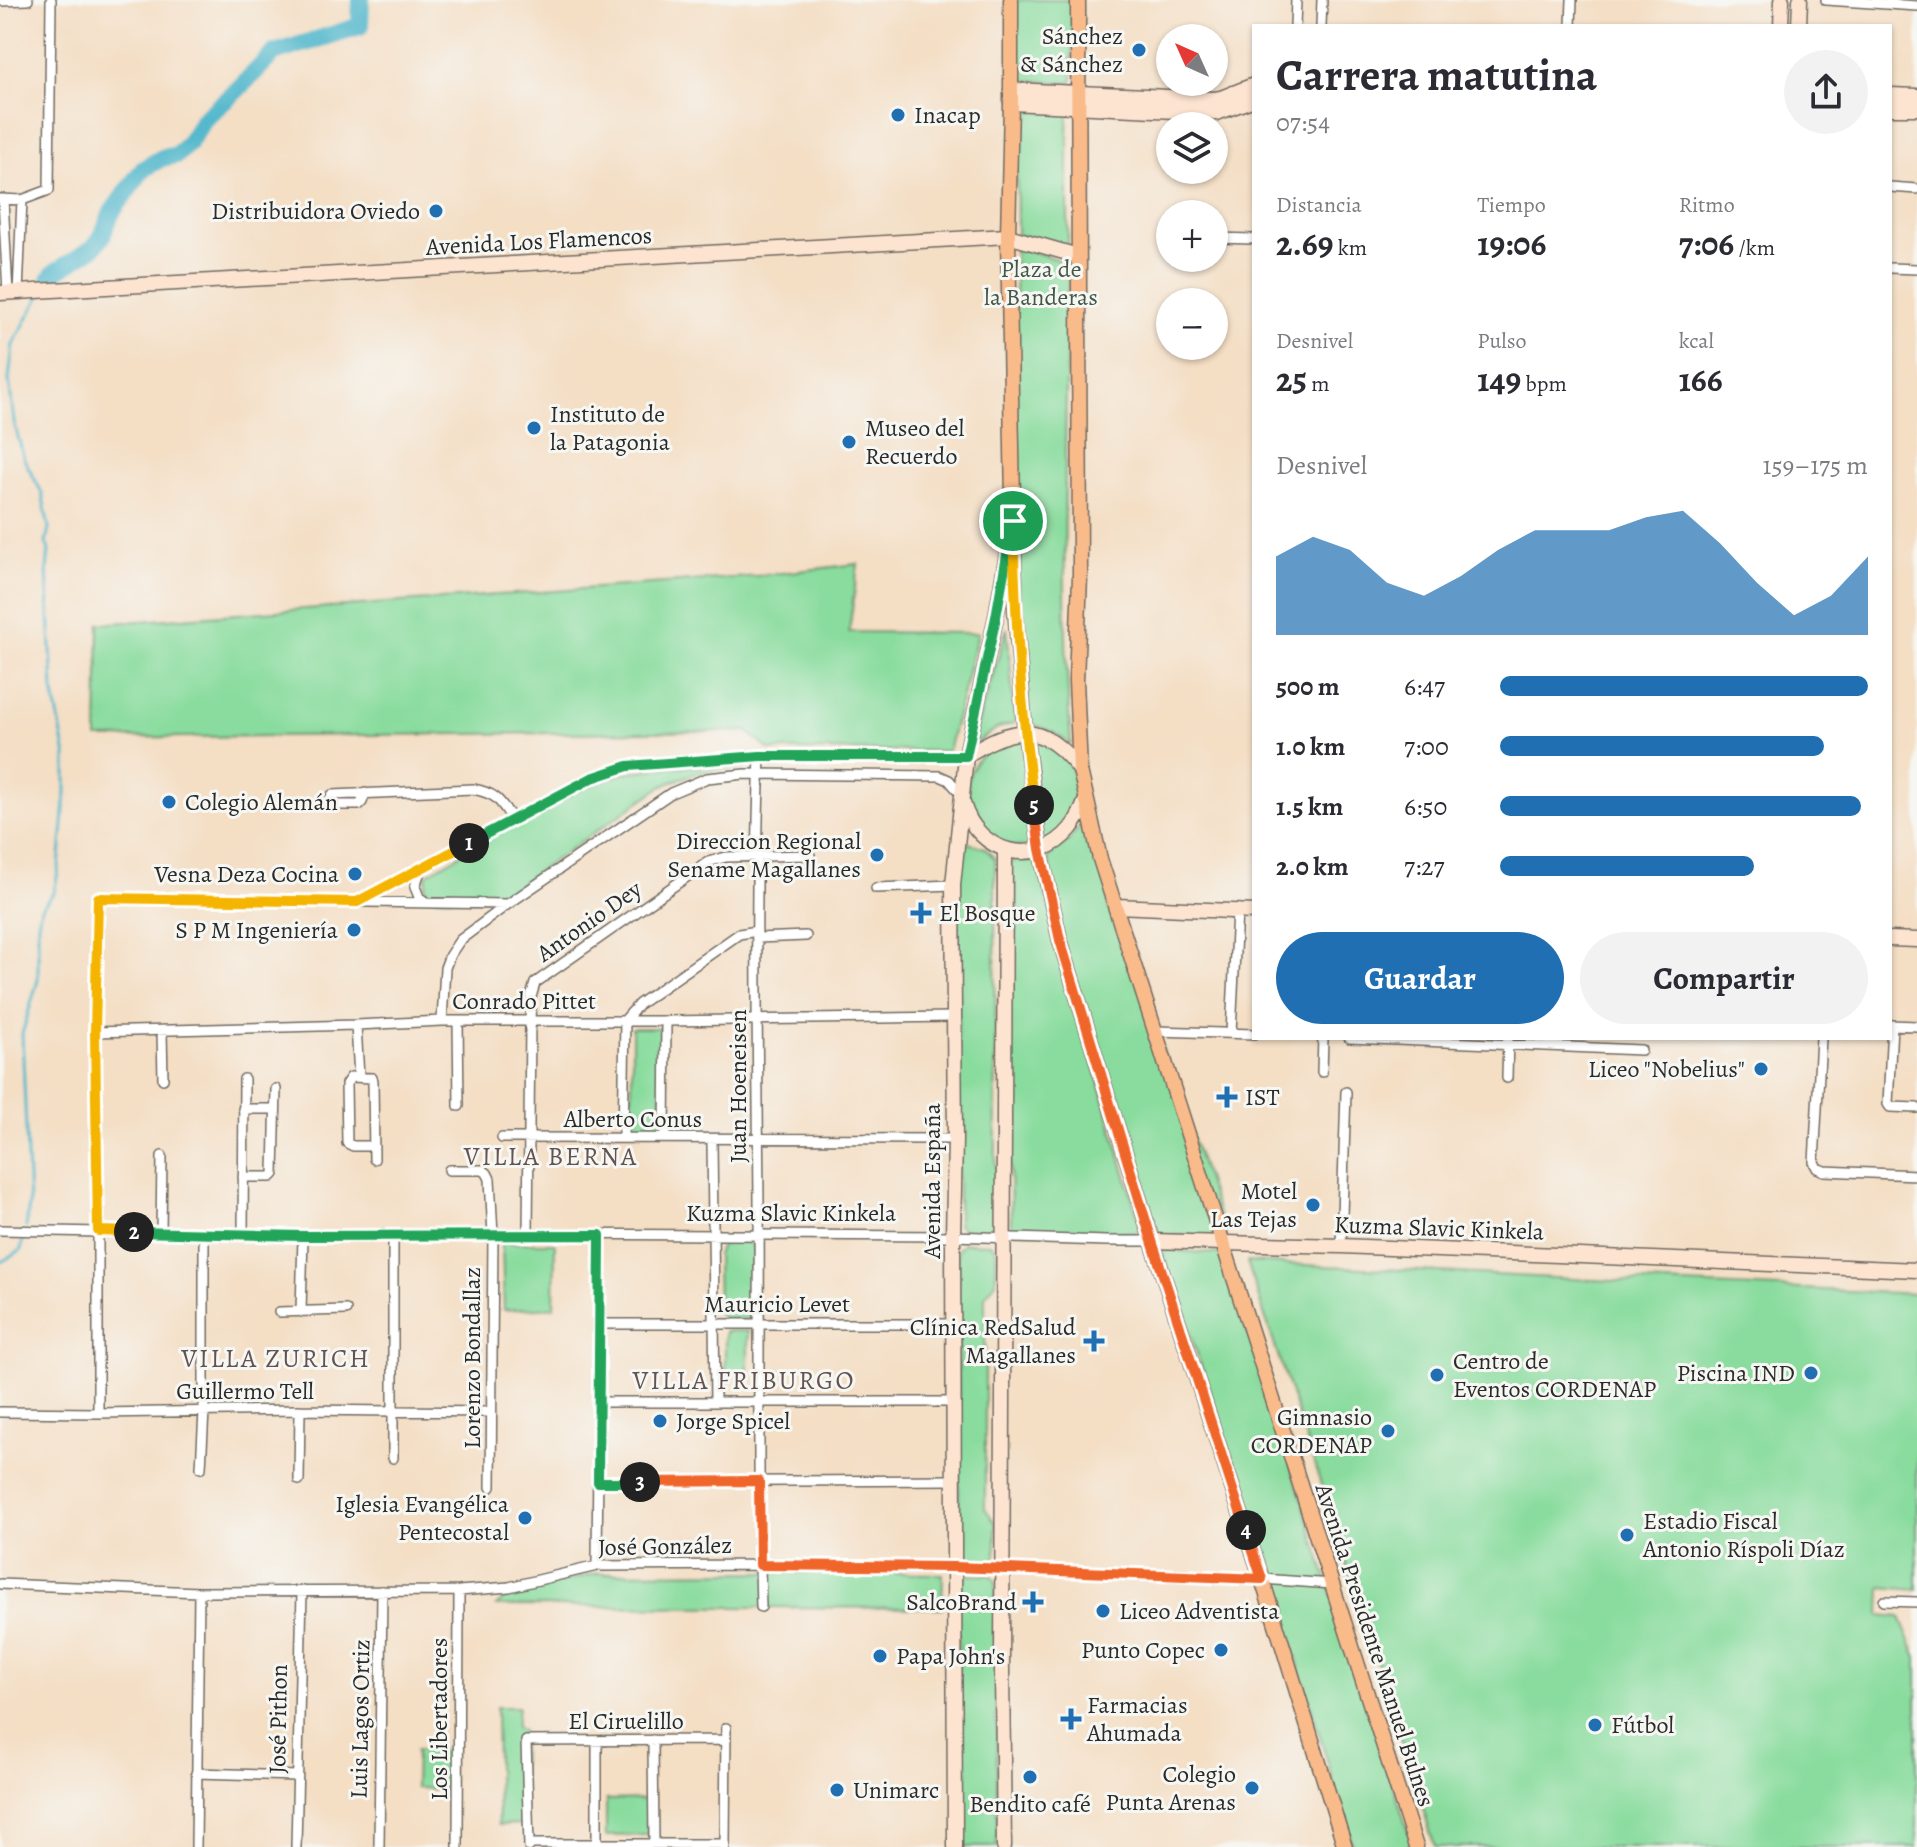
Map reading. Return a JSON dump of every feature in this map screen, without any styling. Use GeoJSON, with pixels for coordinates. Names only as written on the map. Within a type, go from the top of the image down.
{"type":"FeatureCollection","features":[{"type":"Feature","properties":{"kind":"main road"},"geometry":{"type":"LineString","coordinates":[[1011,0],[1008,236],[1015,607],[1025,732],[1040,849],[1060,940],[1152,1241],[1345,1847]]}},
{"type":"Feature","properties":{"kind":"main road","name":"Avenida Presidente Manuel Bulnes"},"geometry":{"type":"LineString","coordinates":[[1078,0],[1080,576],[1076,681],[1080,770],[1100,859],[1416,1847]]}},
{"type":"Feature","properties":{"kind":"main road"},"geometry":{"type":"LineString","coordinates":[[1781,24],[1782,0]]}},
{"type":"Feature","properties":{"kind":"main road"},"geometry":{"type":"LineString","coordinates":[[1799,24],[1800,0]]}},
{"type":"Feature","properties":{"kind":"main road"},"geometry":{"type":"LineString","coordinates":[[1011,96],[1078,92],[1214,99],[1252,86]]}},
{"type":"Feature","properties":{"kind":"main road"},"geometry":{"type":"LineString","coordinates":[[1892,95],[1917,96]]}},
{"type":"Feature","properties":{"kind":"main road"},"geometry":{"type":"LineString","coordinates":[[1011,96],[1078,107],[1217,113],[1252,100]]}},
{"type":"Feature","properties":{"kind":"main road"},"geometry":{"type":"LineString","coordinates":[[1892,108],[1917,108]]}},
{"type":"Feature","properties":{"kind":"main road","name":"Avenida Los Flamencos"},"geometry":{"type":"LineString","coordinates":[[13,293],[1008,236],[1078,256]]}},
{"type":"Feature","properties":{"kind":"main road","name":"Avenida España"},"geometry":{"type":"LineString","coordinates":[[955,1847],[953,885],[966,756],[1013,521]]}},
{"type":"Feature","properties":{"kind":"main road"},"geometry":{"type":"LineString","coordinates":[[966,756],[998,738],[1025,732],[1040,735],[1061,747],[1080,770]]}},
{"type":"Feature","properties":{"kind":"main road"},"geometry":{"type":"LineString","coordinates":[[962,795],[967,815],[978,833],[995,846],[1022,852],[1052,844],[1071,828],[1086,800]]}},
{"type":"Feature","properties":{"kind":"main road"},"geometry":{"type":"LineString","coordinates":[[1004,1847],[1005,850]]}},
{"type":"Feature","properties":{"kind":"main road"},"geometry":{"type":"LineString","coordinates":[[1116,906],[1252,912]]}},
{"type":"Feature","properties":{"kind":"main road"},"geometry":{"type":"LineString","coordinates":[[1892,939],[1917,940]]}},
{"type":"Feature","properties":{"kind":"main road","name":"Kuzma Slavic Kinkela"},"geometry":{"type":"LineString","coordinates":[[1152,1241],[1917,1270]]}},
{"type":"Feature","properties":{"kind":"street"},"geometry":{"type":"LineString","coordinates":[[0,1],[28,0]]}},
{"type":"Feature","properties":{"kind":"street"},"geometry":{"type":"LineString","coordinates":[[13,293],[2,199],[22,200],[49,190],[51,0]]}},
{"type":"Feature","properties":{"kind":"street"},"geometry":{"type":"LineString","coordinates":[[1295,24],[1296,0]]}},
{"type":"Feature","properties":{"kind":"street"},"geometry":{"type":"LineString","coordinates":[[1321,24],[1322,0]]}},
{"type":"Feature","properties":{"kind":"street"},"geometry":{"type":"LineString","coordinates":[[1571,24],[1572,0]]}},
{"type":"Feature","properties":{"kind":"street"},"geometry":{"type":"LineString","coordinates":[[1826,0],[1917,6]]}},
{"type":"Feature","properties":{"kind":"street"},"geometry":{"type":"LineString","coordinates":[[1892,187],[1917,189]]}},
{"type":"Feature","properties":{"kind":"street"},"geometry":{"type":"LineString","coordinates":[[13,293],[22,200]]}},
{"type":"Feature","properties":{"kind":"street"},"geometry":{"type":"LineString","coordinates":[[1228,238],[1252,239]]}},
{"type":"Feature","properties":{"kind":"street"},"geometry":{"type":"LineString","coordinates":[[1892,268],[1917,269]]}},
{"type":"Feature","properties":{"kind":"street"},"geometry":{"type":"LineString","coordinates":[[357,902],[592,778],[628,766],[760,756],[966,756]]}},
{"type":"Feature","properties":{"kind":"street","name":"Juan Hoeneisen"},"geometry":{"type":"LineString","coordinates":[[760,756],[757,1020],[761,1607]]}},
{"type":"Feature","properties":{"kind":"street"},"geometry":{"type":"LineString","coordinates":[[442,1021],[445,968],[460,940],[671,793],[707,778],[745,774],[940,776],[949,780],[962,795]]}},
{"type":"Feature","properties":{"kind":"street"},"geometry":{"type":"LineString","coordinates":[[365,793],[473,789],[488,792],[497,798],[513,820]]}},
{"type":"Feature","properties":{"kind":"street","name":"Antonio Dey"},"geometry":{"type":"LineString","coordinates":[[528,1234],[530,1021],[535,983],[708,862],[726,857],[810,855]]}},
{"type":"Feature","properties":{"kind":"street"},"geometry":{"type":"LineString","coordinates":[[421,868],[415,887],[419,897],[427,903]]}},
{"type":"Feature","properties":{"kind":"street"},"geometry":{"type":"LineString","coordinates":[[876,888],[953,885]]}},
{"type":"Feature","properties":{"kind":"street"},"geometry":{"type":"LineString","coordinates":[[98,1413],[95,1032],[98,898],[508,904]]}},
{"type":"Feature","properties":{"kind":"street"},"geometry":{"type":"LineString","coordinates":[[1231,1033],[1237,911]]}},
{"type":"Feature","properties":{"kind":"street"},"geometry":{"type":"LineString","coordinates":[[623,1138],[625,1020],[639,1004],[739,934],[806,936]]}},
{"type":"Feature","properties":{"kind":"street","name":"Conrado Pittet"},"geometry":{"type":"LineString","coordinates":[[95,1032],[442,1021],[954,1017]]}},
{"type":"Feature","properties":{"kind":"street"},"geometry":{"type":"LineString","coordinates":[[458,1021],[459,1106]]}},
{"type":"Feature","properties":{"kind":"street"},"geometry":{"type":"LineString","coordinates":[[665,1138],[666,1021]]}},
{"type":"Feature","properties":{"kind":"street"},"geometry":{"type":"LineString","coordinates":[[356,1025],[359,1077]]}},
{"type":"Feature","properties":{"kind":"street"},"geometry":{"type":"LineString","coordinates":[[1892,1025],[1917,1026]]}},
{"type":"Feature","properties":{"kind":"street"},"geometry":{"type":"LineString","coordinates":[[162,1031],[163,1079]]}},
{"type":"Feature","properties":{"kind":"street"},"geometry":{"type":"LineString","coordinates":[[1156,1031],[1252,1034]]}},
{"type":"Feature","properties":{"kind":"street"},"geometry":{"type":"LineString","coordinates":[[1322,1072],[1323,1040]]}},
{"type":"Feature","properties":{"kind":"street"},"geometry":{"type":"LineString","coordinates":[[1462,1040],[1596,1043],[1641,1050]]}},
{"type":"Feature","properties":{"kind":"street"},"geometry":{"type":"LineString","coordinates":[[1821,1040],[1814,1162],[1817,1168],[1824,1171],[1917,1175]]}},
{"type":"Feature","properties":{"kind":"street"},"geometry":{"type":"LineString","coordinates":[[1890,1040],[1888,1104],[1890,1107],[1917,1108]]}},
{"type":"Feature","properties":{"kind":"street"},"geometry":{"type":"LineString","coordinates":[[1507,1078],[1508,1041]]}},
{"type":"Feature","properties":{"kind":"street"},"geometry":{"type":"LineString","coordinates":[[374,1146],[353,1146],[347,1141],[346,1084],[351,1077],[369,1076],[373,1081],[374,1146],[374,1159]]}},
{"type":"Feature","properties":{"kind":"street"},"geometry":{"type":"LineString","coordinates":[[243,1235],[244,1079]]}},
{"type":"Feature","properties":{"kind":"street"},"geometry":{"type":"LineString","coordinates":[[243,1177],[271,1177],[274,1174],[276,1089]]}},
{"type":"Feature","properties":{"kind":"street"},"geometry":{"type":"LineString","coordinates":[[1341,1246],[1346,1092]]}},
{"type":"Feature","properties":{"kind":"street"},"geometry":{"type":"LineString","coordinates":[[243,1109],[275,1109]]}},
{"type":"Feature","properties":{"kind":"street","name":"Alberto Conus"},"geometry":{"type":"LineString","coordinates":[[502,1138],[955,1139]]}},
{"type":"Feature","properties":{"kind":"street"},"geometry":{"type":"LineString","coordinates":[[712,1140],[715,1402]]}},
{"type":"Feature","properties":{"kind":"street"},"geometry":{"type":"LineString","coordinates":[[161,1233],[162,1156]]}},
{"type":"Feature","properties":{"kind":"street","name":"Lorenzo Bondallaz"},"geometry":{"type":"LineString","coordinates":[[449,1170],[483,1170],[490,1179],[493,1235],[491,1487]]}},
{"type":"Feature","properties":{"kind":"street","name":"Kuzma Slavic Kinkela"},"geometry":{"type":"LineString","coordinates":[[0,1230],[303,1236],[953,1236],[1152,1241]]}},
{"type":"Feature","properties":{"kind":"street"},"geometry":{"type":"LineString","coordinates":[[201,1468],[204,1234]]}},
{"type":"Feature","properties":{"kind":"street"},"geometry":{"type":"LineString","coordinates":[[393,1235],[393,1458]]}},
{"type":"Feature","properties":{"kind":"street"},"geometry":{"type":"LineString","coordinates":[[597,1566],[600,1235]]}},
{"type":"Feature","properties":{"kind":"street"},"geometry":{"type":"LineString","coordinates":[[301,1312],[303,1236]]}},
{"type":"Feature","properties":{"kind":"street"},"geometry":{"type":"LineString","coordinates":[[279,1312],[346,1310]]}},
{"type":"Feature","properties":{"kind":"street","name":"Mauricio Levet"},"geometry":{"type":"LineString","coordinates":[[599,1324],[955,1324]]}},
{"type":"Feature","properties":{"kind":"street"},"geometry":{"type":"LineString","coordinates":[[598,1402],[954,1402]]}},
{"type":"Feature","properties":{"kind":"street"},"geometry":{"type":"LineString","coordinates":[[299,1480],[300,1410]]}},
{"type":"Feature","properties":{"kind":"street","name":"Guillermo Tell"},"geometry":{"type":"LineString","coordinates":[[0,1412],[491,1412]]}},
{"type":"Feature","properties":{"kind":"street"},"geometry":{"type":"LineString","coordinates":[[598,1482],[953,1480]]}},
{"type":"Feature","properties":{"kind":"street","name":"José González"},"geometry":{"type":"LineString","coordinates":[[0,1584],[199,1592],[459,1591],[509,1587],[597,1566],[760,1565],[954,1567],[1332,1584]]}},
{"type":"Feature","properties":{"kind":"street","name":"José Pithon"},"geometry":{"type":"LineString","coordinates":[[296,1847],[302,1591]]}},
{"type":"Feature","properties":{"kind":"street","name":"Luis Lagos Ortiz"},"geometry":{"type":"LineString","coordinates":[[379,1847],[382,1591]]}},
{"type":"Feature","properties":{"kind":"street","name":"Los Libertadores"},"geometry":{"type":"LineString","coordinates":[[458,1847],[459,1591]]}},
{"type":"Feature","properties":{"kind":"street"},"geometry":{"type":"LineString","coordinates":[[196,1847],[199,1592]]}},
{"type":"Feature","properties":{"kind":"street"},"geometry":{"type":"LineString","coordinates":[[1884,1601],[1917,1602]]}},
{"type":"Feature","properties":{"kind":"street"},"geometry":{"type":"LineString","coordinates":[[529,1846],[725,1846],[726,1728]]}},
{"type":"Feature","properties":{"kind":"street"},"geometry":{"type":"LineString","coordinates":[[653,1740],[654,1844]]}},
{"type":"Feature","properties":{"kind":"street","name":"El Ciruelillo"},"geometry":{"type":"LineString","coordinates":[[529,1846],[526,1741],[725,1740]]}},
{"type":"Feature","properties":{"kind":"street"},"geometry":{"type":"LineString","coordinates":[[597,1741],[597,1845]]}},
{"type":"Feature","properties":{"kind":"street"},"geometry":{"type":"LineString","coordinates":[[196,1773],[297,1776]]}},
{"type":"Feature","properties":{"kind":"green space"},"geometry":{"type":"Polygon","coordinates":[[[1013,0],[1072,0],[1072,83],[1014,80],[1013,0]]]}},
{"type":"Feature","properties":{"kind":"green space"},"geometry":{"type":"Polygon","coordinates":[[[1016,110],[1068,113],[1068,248],[1017,235],[1016,110]]]}},
{"type":"Feature","properties":{"kind":"green space","name":"Plaza de la Banderas"},"geometry":{"type":"Polygon","coordinates":[[[1015,246],[1068,263],[1065,564],[1071,745],[1053,732],[1027,722],[1016,551],[1015,246]]]}},
{"type":"Feature","properties":{"kind":"green space"},"geometry":{"type":"Polygon","coordinates":[[[858,564],[849,632],[978,633],[948,751],[769,750],[747,731],[97,738],[99,624],[747,577],[858,564]]]}},
{"type":"Feature","properties":{"kind":"green space"},"geometry":{"type":"Polygon","coordinates":[[[1007,628],[1015,723],[996,729],[975,744],[973,740],[1007,628]]]}},
{"type":"Feature","properties":{"kind":"green space"},"geometry":{"type":"Polygon","coordinates":[[[1022,737],[1043,741],[1061,753],[1073,771],[1077,792],[1073,813],[1061,831],[1043,843],[1022,847],[1001,843],[983,831],[971,813],[967,792],[971,771],[983,753],[1001,741],[1022,737]]]}},
{"type":"Feature","properties":{"kind":"green space"},"geometry":{"type":"Polygon","coordinates":[[[745,765],[745,768],[691,774],[659,788],[508,892],[480,899],[434,898],[425,888],[427,874],[585,787],[629,772],[745,765]]]}},
{"type":"Feature","properties":{"kind":"green space"},"geometry":{"type":"Polygon","coordinates":[[[1085,820],[1226,1237],[1159,1235],[1060,934],[1048,857],[1068,841],[1085,820]]]}},
{"type":"Feature","properties":{"kind":"green space"},"geometry":{"type":"Polygon","coordinates":[[[968,843],[985,848],[995,859],[996,1227],[990,1232],[963,1230],[958,1224],[958,854],[968,843]]]}},
{"type":"Feature","properties":{"kind":"green space"},"geometry":{"type":"Polygon","coordinates":[[[1030,858],[1037,864],[1142,1232],[1011,1231],[1007,867],[1015,859],[1030,858]]]}},
{"type":"Feature","properties":{"kind":"green space"},"geometry":{"type":"Polygon","coordinates":[[[632,1028],[661,1028],[661,1129],[632,1129],[632,1028]]]}},
{"type":"Feature","properties":{"kind":"green space"},"geometry":{"type":"Polygon","coordinates":[[[741,1240],[750,1243],[755,1251],[754,1314],[750,1319],[723,1319],[718,1313],[717,1255],[726,1242],[741,1240]]]}},
{"type":"Feature","properties":{"kind":"green space"},"geometry":{"type":"Polygon","coordinates":[[[502,1243],[555,1243],[554,1307],[504,1310],[502,1243]]]}},
{"type":"Feature","properties":{"kind":"green space"},"geometry":{"type":"Polygon","coordinates":[[[964,1243],[991,1244],[996,1250],[996,1282],[985,1296],[985,1508],[996,1524],[996,1557],[991,1562],[965,1562],[959,1557],[958,1249],[964,1243]]]}},
{"type":"Feature","properties":{"kind":"green space"},"geometry":{"type":"Polygon","coordinates":[[[1162,1250],[1223,1254],[1413,1847],[1353,1847],[1275,1586],[1162,1250]]]}},
{"type":"Feature","properties":{"kind":"green space","name":"Estadio Fiscal Antonio Ríspoli Díaz"},"geometry":{"type":"Polygon","coordinates":[[[1247,1262],[1917,1294],[1917,1590],[1881,1587],[1880,1615],[1900,1617],[1917,1658],[1917,1847],[1435,1847],[1247,1262]]]}},
{"type":"Feature","properties":{"kind":"green space"},"geometry":{"type":"Polygon","coordinates":[[[725,1331],[748,1331],[748,1371],[725,1372],[725,1331]]]}},
{"type":"Feature","properties":{"kind":"green space"},"geometry":{"type":"Polygon","coordinates":[[[599,1573],[943,1574],[942,1608],[496,1606],[508,1595],[599,1573]]]}},
{"type":"Feature","properties":{"kind":"green space"},"geometry":{"type":"Polygon","coordinates":[[[964,1575],[991,1575],[996,1581],[997,1847],[959,1847],[958,1582],[964,1575]]]}},
{"type":"Feature","properties":{"kind":"green space"},"geometry":{"type":"Polygon","coordinates":[[[496,1707],[518,1707],[516,1728],[522,1730],[521,1824],[498,1825],[496,1707]]]}},
{"type":"Feature","properties":{"kind":"green space"},"geometry":{"type":"Polygon","coordinates":[[[416,1750],[450,1750],[450,1789],[415,1788],[416,1750]]]}},
{"type":"Feature","properties":{"kind":"green space"},"geometry":{"type":"Polygon","coordinates":[[[648,1799],[648,1835],[606,1836],[606,1800],[648,1799]]]}},
{"type":"Feature","properties":{"kind":"waterway"},"geometry":{"type":"LineString","coordinates":[[50,279],[55,272],[93,248],[101,238],[112,212],[143,169],[162,158],[177,155],[204,119],[274,53],[360,26],[361,0]]}},
{"type":"Feature","properties":{"kind":"waterway"},"geometry":{"type":"LineString","coordinates":[[26,1227],[29,1204],[22,1034],[38,980],[41,908],[54,892],[59,867],[66,792],[66,756],[53,689],[47,569],[49,550],[46,543],[49,528],[42,493],[24,459],[14,422],[9,380],[13,344],[40,296]]}},
{"type":"Feature","properties":{"kind":"waterway"},"geometry":{"type":"LineString","coordinates":[[0,1263],[21,1250],[24,1234]]}},
{"type":"Feature","properties":{"kind":"place","name":"Sánchez & Sánchez"},"geometry":{"type":"Point","coordinates":[1139,50]}},
{"type":"Feature","properties":{"kind":"place","name":"Inacap"},"geometry":{"type":"Point","coordinates":[898,115]}},
{"type":"Feature","properties":{"kind":"place","name":"Distribuidora Oviedo"},"geometry":{"type":"Point","coordinates":[436,211]}},
{"type":"Feature","properties":{"kind":"place","name":"Instituto de la Patagonia"},"geometry":{"type":"Point","coordinates":[534,428]}},
{"type":"Feature","properties":{"kind":"place","name":"Museo del Recuerdo"},"geometry":{"type":"Point","coordinates":[849,442]}},
{"type":"Feature","properties":{"kind":"place","name":"Colegio Alemán"},"geometry":{"type":"Point","coordinates":[169,802]}},
{"type":"Feature","properties":{"kind":"place","name":"Direccion Regional Sename Magallanes"},"geometry":{"type":"Point","coordinates":[877,855]}},
{"type":"Feature","properties":{"kind":"place","name":"Vesna Deza Cocina"},"geometry":{"type":"Point","coordinates":[355,874]}},
{"type":"Feature","properties":{"kind":"place","name":"El Bosque"},"geometry":{"type":"Point","coordinates":[921,913]}},
{"type":"Feature","properties":{"kind":"place","name":"S P M Ingeniería"},"geometry":{"type":"Point","coordinates":[354,930]}},
{"type":"Feature","properties":{"kind":"place","name":"Liceo \"Nobelius\""},"geometry":{"type":"Point","coordinates":[1761,1069]}},
{"type":"Feature","properties":{"kind":"place","name":"IST"},"geometry":{"type":"Point","coordinates":[1227,1097]}},
{"type":"Feature","properties":{"kind":"place","name":"Motel Las Tejas"},"geometry":{"type":"Point","coordinates":[1313,1205]}},
{"type":"Feature","properties":{"kind":"place","name":"Clínica RedSalud Magallanes"},"geometry":{"type":"Point","coordinates":[1094,1341]}},
{"type":"Feature","properties":{"kind":"place","name":"Piscina IND"},"geometry":{"type":"Point","coordinates":[1811,1373]}},
{"type":"Feature","properties":{"kind":"place","name":"Centro de Eventos CORDENAP"},"geometry":{"type":"Point","coordinates":[1437,1375]}},
{"type":"Feature","properties":{"kind":"place","name":"Jorge Spicel"},"geometry":{"type":"Point","coordinates":[660,1421]}},
{"type":"Feature","properties":{"kind":"place","name":"Gimnasio CORDENAP"},"geometry":{"type":"Point","coordinates":[1388,1431]}},
{"type":"Feature","properties":{"kind":"place","name":"Iglesia Evangélica Pentecostal"},"geometry":{"type":"Point","coordinates":[525,1518]}},
{"type":"Feature","properties":{"kind":"place","name":"Estadio Fiscal Antonio Ríspoli Díaz"},"geometry":{"type":"Point","coordinates":[1627,1535]}},
{"type":"Feature","properties":{"kind":"place","name":"SalcoBrand"},"geometry":{"type":"Point","coordinates":[1033,1602]}},
{"type":"Feature","properties":{"kind":"place","name":"Liceo Adventista"},"geometry":{"type":"Point","coordinates":[1103,1611]}},
{"type":"Feature","properties":{"kind":"place","name":"Punto Copec"},"geometry":{"type":"Point","coordinates":[1221,1650]}},
{"type":"Feature","properties":{"kind":"place","name":"Papa John's"},"geometry":{"type":"Point","coordinates":[880,1656]}},
{"type":"Feature","properties":{"kind":"place","name":"Farmacias Ahumada"},"geometry":{"type":"Point","coordinates":[1071,1719]}},
{"type":"Feature","properties":{"kind":"place","name":"Fútbol"},"geometry":{"type":"Point","coordinates":[1595,1725]}},
{"type":"Feature","properties":{"kind":"place","name":"Bendito café"},"geometry":{"type":"Point","coordinates":[1030,1777]}},
{"type":"Feature","properties":{"kind":"place","name":"Colegio Punta Arenas"},"geometry":{"type":"Point","coordinates":[1252,1788]}},
{"type":"Feature","properties":{"kind":"place","name":"Unimarc"},"geometry":{"type":"Point","coordinates":[837,1790]}},
{"type":"Feature","properties":{"kind":"district","name":"VILLA BERNA"},"geometry":{"type":"Point","coordinates":[551,1156]}},
{"type":"Feature","properties":{"kind":"district","name":"VILLA ZURICH"},"geometry":{"type":"Point","coordinates":[276,1358]}},
{"type":"Feature","properties":{"kind":"district","name":"VILLA FRIBURGO"},"geometry":{"type":"Point","coordinates":[744,1380]}},
{"type":"Feature","properties":{"kind":"route"},"geometry":{"type":"LineString","coordinates":[[1013,521],[1015,607],[1027,754],[1040,849],[1060,940],[1152,1241],[1262,1579],[954,1567],[760,1565],[759,1481],[598,1482],[600,1235],[303,1236],[98,1231],[95,1032],[98,898],[357,902],[592,778],[628,766],[760,756],[966,756],[1013,521]]}}]}
